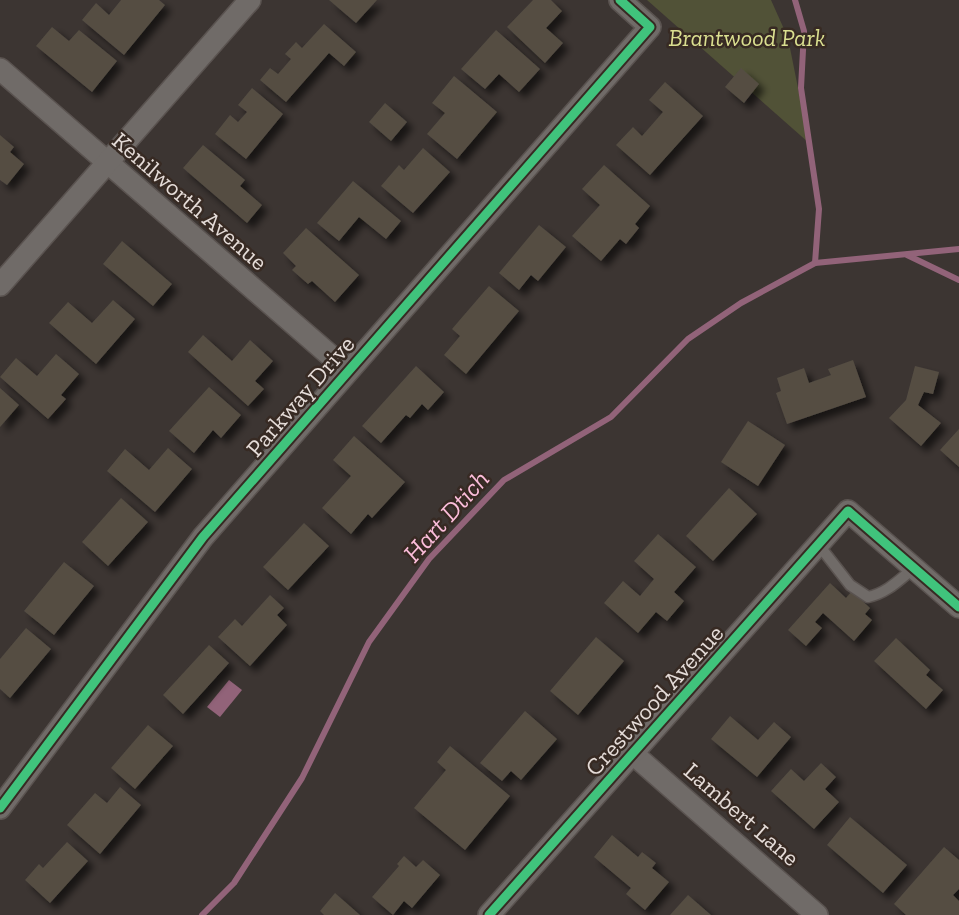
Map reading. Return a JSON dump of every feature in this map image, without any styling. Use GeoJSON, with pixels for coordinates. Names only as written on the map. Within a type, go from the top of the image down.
{"type":"FeatureCollection","features":[{"type":"Feature","properties":{"kind":"street"},"geometry":{"type":"LineString","coordinates":[[0,285],[250,0]]}},
{"type":"Feature","properties":{"kind":"street","name":"Parkway Drive"},"geometry":{"type":"LineString","coordinates":[[0,808],[202,537],[650,27],[620,0]]}},
{"type":"Feature","properties":{"kind":"street","name":"Kenilworth Avenue"},"geometry":{"type":"LineString","coordinates":[[0,69],[347,370]]}},
{"type":"Feature","properties":{"kind":"street","name":"Crestwood Avenue"},"geometry":{"type":"LineString","coordinates":[[489,915],[848,511],[914,568]]}},
{"type":"Feature","properties":{"kind":"street"},"geometry":{"type":"LineString","coordinates":[[914,568],[959,607]]}},
{"type":"Feature","properties":{"kind":"street","name":"Lambert Lane"},"geometry":{"type":"LineString","coordinates":[[632,753],[817,915]]}},
{"type":"Feature","properties":{"kind":"lane"},"geometry":{"type":"LineString","coordinates":[[818,544],[850,586],[867,597],[888,589],[914,568]]}},
{"type":"Feature","properties":{"kind":"green space","name":"Brantwood Park"},"geometry":{"type":"Polygon","coordinates":[[[647,0],[771,0],[788,38],[809,143],[647,0]]]}},
{"type":"Feature","properties":{"kind":"shaded area"},"geometry":{"type":"Polygon","coordinates":[[[229,680],[242,690],[220,717],[207,707],[229,680]]]}},
{"type":"Feature","properties":{"kind":"building"},"geometry":{"type":"Polygon","coordinates":[[[121,0],[159,0],[165,5],[124,55],[82,20],[96,3],[109,15],[121,0]]]}},
{"type":"Feature","properties":{"kind":"building"},"geometry":{"type":"Polygon","coordinates":[[[329,0],[377,0],[356,23],[329,0]]]}},
{"type":"Feature","properties":{"kind":"building"},"geometry":{"type":"Polygon","coordinates":[[[533,0],[551,0],[562,11],[546,28],[563,43],[545,63],[507,27],[533,0]]]}},
{"type":"Feature","properties":{"kind":"building"},"geometry":{"type":"Polygon","coordinates":[[[324,24],[356,52],[344,66],[329,53],[286,102],[260,80],[270,68],[278,74],[291,59],[285,54],[296,42],[302,48],[324,24]]]}},
{"type":"Feature","properties":{"kind":"building"},"geometry":{"type":"Polygon","coordinates":[[[52,27],[69,41],[79,30],[117,61],[92,92],[36,46],[52,27]]]}},
{"type":"Feature","properties":{"kind":"building"},"geometry":{"type":"Polygon","coordinates":[[[496,30],[540,69],[519,92],[499,74],[485,89],[461,69],[496,30]]]}},
{"type":"Feature","properties":{"kind":"building"},"geometry":{"type":"Polygon","coordinates":[[[741,68],[759,84],[744,103],[725,87],[741,68]]]}},
{"type":"Feature","properties":{"kind":"building"},"geometry":{"type":"Polygon","coordinates":[[[454,76],[497,112],[457,159],[427,134],[445,113],[432,103],[454,76]]]}},
{"type":"Feature","properties":{"kind":"building"},"geometry":{"type":"Polygon","coordinates":[[[665,82],[703,116],[650,175],[616,145],[633,127],[642,136],[663,112],[649,100],[665,82]]]}},
{"type":"Feature","properties":{"kind":"building"},"geometry":{"type":"Polygon","coordinates":[[[252,88],[283,114],[246,159],[215,134],[230,115],[238,122],[247,112],[238,105],[252,88]]]}},
{"type":"Feature","properties":{"kind":"building"},"geometry":{"type":"Polygon","coordinates":[[[385,103],[407,122],[391,141],[369,122],[385,103]]]}},
{"type":"Feature","properties":{"kind":"building"},"geometry":{"type":"Polygon","coordinates":[[[0,135],[14,147],[10,152],[24,164],[7,185],[0,180],[0,135]]]}},
{"type":"Feature","properties":{"kind":"building"},"geometry":{"type":"Polygon","coordinates":[[[203,145],[245,180],[240,186],[262,205],[247,223],[183,168],[203,145]]]}},
{"type":"Feature","properties":{"kind":"building"},"geometry":{"type":"Polygon","coordinates":[[[423,148],[450,172],[413,213],[381,186],[399,165],[404,170],[423,148]]]}},
{"type":"Feature","properties":{"kind":"building"},"geometry":{"type":"Polygon","coordinates":[[[604,165],[650,206],[635,224],[639,228],[626,244],[620,239],[601,261],[572,236],[600,205],[582,189],[604,165]]]}},
{"type":"Feature","properties":{"kind":"building"},"geometry":{"type":"Polygon","coordinates":[[[353,181],[401,221],[386,239],[359,217],[339,241],[317,223],[353,181]]]}},
{"type":"Feature","properties":{"kind":"building"},"geometry":{"type":"Polygon","coordinates":[[[539,225],[566,247],[538,281],[531,275],[519,290],[499,273],[539,225]]]}},
{"type":"Feature","properties":{"kind":"building"},"geometry":{"type":"Polygon","coordinates":[[[306,228],[359,275],[335,302],[312,281],[308,284],[292,270],[296,266],[283,253],[306,228]]]}},
{"type":"Feature","properties":{"kind":"building"},"geometry":{"type":"Polygon","coordinates":[[[122,241],[172,284],[153,306],[103,264],[122,241]]]}},
{"type":"Feature","properties":{"kind":"building"},"geometry":{"type":"Polygon","coordinates":[[[489,286],[519,311],[466,374],[444,355],[460,336],[452,329],[489,286]]]}},
{"type":"Feature","properties":{"kind":"building"},"geometry":{"type":"Polygon","coordinates":[[[113,300],[135,319],[96,364],[49,323],[68,302],[92,323],[113,300]]]}},
{"type":"Feature","properties":{"kind":"building"},"geometry":{"type":"Polygon","coordinates":[[[203,335],[232,361],[250,340],[273,361],[255,381],[264,389],[248,406],[188,352],[203,335]]]}},
{"type":"Feature","properties":{"kind":"building"},"geometry":{"type":"Polygon","coordinates":[[[56,354],[79,374],[61,395],[66,399],[48,419],[0,377],[16,358],[37,376],[56,354]]]}},
{"type":"Feature","properties":{"kind":"building"},"geometry":{"type":"Polygon","coordinates":[[[853,360],[866,397],[787,424],[776,393],[781,391],[777,378],[804,368],[809,383],[831,375],[828,369],[853,360]]]}},
{"type":"Feature","properties":{"kind":"building"},"geometry":{"type":"Polygon","coordinates":[[[416,366],[444,392],[428,410],[422,404],[410,418],[406,415],[381,443],[362,426],[416,366]]]}},
{"type":"Feature","properties":{"kind":"building"},"geometry":{"type":"Polygon","coordinates":[[[915,366],[939,372],[933,394],[924,392],[918,405],[941,423],[921,446],[889,418],[906,400],[915,366]]]}},
{"type":"Feature","properties":{"kind":"building"},"geometry":{"type":"Polygon","coordinates":[[[209,387],[241,415],[221,438],[213,430],[194,453],[169,431],[209,387]]]}},
{"type":"Feature","properties":{"kind":"building"},"geometry":{"type":"Polygon","coordinates":[[[0,388],[19,405],[0,427],[0,388]]]}},
{"type":"Feature","properties":{"kind":"building"},"geometry":{"type":"Polygon","coordinates":[[[748,421],[785,445],[758,486],[721,462],[748,421]]]}},
{"type":"Feature","properties":{"kind":"building"},"geometry":{"type":"Polygon","coordinates":[[[959,429],[959,467],[940,450],[959,429]]]}},
{"type":"Feature","properties":{"kind":"building"},"geometry":{"type":"Polygon","coordinates":[[[354,436],[405,482],[372,518],[368,514],[351,534],[322,508],[351,476],[333,460],[354,436]]]}},
{"type":"Feature","properties":{"kind":"building"},"geometry":{"type":"Polygon","coordinates":[[[168,448],[192,469],[155,512],[107,471],[125,449],[149,470],[168,448]]]}},
{"type":"Feature","properties":{"kind":"building"},"geometry":{"type":"Polygon","coordinates":[[[729,488],[757,514],[713,561],[686,536],[729,488]]]}},
{"type":"Feature","properties":{"kind":"building"},"geometry":{"type":"Polygon","coordinates":[[[121,498],[148,522],[108,566],[82,542],[121,498]]]}},
{"type":"Feature","properties":{"kind":"building"},"geometry":{"type":"Polygon","coordinates":[[[304,523],[329,546],[288,590],[263,567],[304,523]]]}},
{"type":"Feature","properties":{"kind":"building"},"geometry":{"type":"Polygon","coordinates":[[[658,534],[696,567],[674,592],[684,601],[667,621],[656,612],[638,633],[604,603],[623,581],[640,596],[654,579],[634,561],[658,534]]]}},
{"type":"Feature","properties":{"kind":"building"},"geometry":{"type":"Polygon","coordinates":[[[64,562],[94,586],[54,635],[24,611],[64,562]]]}},
{"type":"Feature","properties":{"kind":"building"},"geometry":{"type":"Polygon","coordinates":[[[830,583],[846,598],[852,591],[870,608],[865,614],[872,620],[854,641],[823,613],[815,622],[822,628],[806,646],[788,630],[830,583]]]}},
{"type":"Feature","properties":{"kind":"building"},"geometry":{"type":"Polygon","coordinates":[[[270,595],[284,608],[277,615],[287,625],[250,666],[218,637],[235,619],[242,626],[270,595]]]}},
{"type":"Feature","properties":{"kind":"building"},"geometry":{"type":"Polygon","coordinates":[[[26,628],[51,649],[10,698],[0,689],[0,659],[26,628]]]}},
{"type":"Feature","properties":{"kind":"building"},"geometry":{"type":"Polygon","coordinates":[[[596,637],[624,661],[578,715],[550,691],[596,637]]]}},
{"type":"Feature","properties":{"kind":"building"},"geometry":{"type":"Polygon","coordinates":[[[896,638],[930,670],[926,675],[943,690],[926,709],[874,661],[896,638]]]}},
{"type":"Feature","properties":{"kind":"building"},"geometry":{"type":"Polygon","coordinates":[[[209,645],[229,663],[183,714],[163,695],[209,645]]]}},
{"type":"Feature","properties":{"kind":"building"},"geometry":{"type":"Polygon","coordinates":[[[525,711],[557,739],[521,780],[511,771],[502,781],[480,763],[525,711]]]}},
{"type":"Feature","properties":{"kind":"building"},"geometry":{"type":"Polygon","coordinates":[[[730,716],[758,740],[774,722],[791,737],[757,777],[711,739],[730,716]]]}},
{"type":"Feature","properties":{"kind":"building"},"geometry":{"type":"Polygon","coordinates":[[[148,725],[173,746],[135,789],[111,768],[148,725]]]}},
{"type":"Feature","properties":{"kind":"building"},"geometry":{"type":"Polygon","coordinates":[[[450,746],[510,796],[465,850],[414,808],[446,770],[437,762],[450,746]]]}},
{"type":"Feature","properties":{"kind":"building"},"geometry":{"type":"Polygon","coordinates":[[[821,763],[836,777],[825,789],[839,802],[814,829],[771,791],[791,769],[804,781],[821,763]]]}},
{"type":"Feature","properties":{"kind":"building"},"geometry":{"type":"Polygon","coordinates":[[[120,787],[141,805],[100,854],[67,825],[95,793],[107,803],[120,787]]]}},
{"type":"Feature","properties":{"kind":"building"},"geometry":{"type":"Polygon","coordinates":[[[850,817],[907,865],[883,893],[827,845],[850,817]]]}},
{"type":"Feature","properties":{"kind":"building"},"geometry":{"type":"Polygon","coordinates":[[[612,835],[638,857],[642,852],[656,863],[652,868],[669,882],[645,910],[626,894],[631,888],[594,857],[612,835]]]}},
{"type":"Feature","properties":{"kind":"building"},"geometry":{"type":"Polygon","coordinates":[[[67,842],[88,861],[50,903],[25,880],[39,864],[43,868],[67,842]]]}},
{"type":"Feature","properties":{"kind":"building"},"geometry":{"type":"Polygon","coordinates":[[[944,847],[959,860],[959,889],[953,895],[959,901],[959,915],[906,915],[894,904],[944,847]]]}},
{"type":"Feature","properties":{"kind":"building"},"geometry":{"type":"Polygon","coordinates":[[[404,856],[416,867],[423,860],[440,875],[412,908],[404,901],[393,915],[372,897],[399,866],[397,864],[404,856]]]}},
{"type":"Feature","properties":{"kind":"building"},"geometry":{"type":"Polygon","coordinates":[[[335,893],[360,915],[324,915],[320,911],[335,893]]]}},
{"type":"Feature","properties":{"kind":"building"},"geometry":{"type":"Polygon","coordinates":[[[688,895],[711,915],[670,915],[688,895]]]}},
{"type":"Feature","properties":{"kind":"waterway"},"geometry":{"type":"LineString","coordinates":[[795,0],[804,31],[801,88],[819,209],[815,263]]}},
{"type":"Feature","properties":{"kind":"waterway","name":"Hart Dtich"},"geometry":{"type":"LineString","coordinates":[[202,915],[234,883],[302,778],[369,642],[429,559],[504,480],[611,417],[688,339],[741,303],[815,263],[959,249]]}},
{"type":"Feature","properties":{"kind":"waterway"},"geometry":{"type":"LineString","coordinates":[[907,255],[959,280]]}},
{"type":"Feature","properties":{"kind":"cycle path"},"geometry":{"type":"LineString","coordinates":[[0,808],[203,537],[650,27],[620,0]]}},
{"type":"Feature","properties":{"kind":"cycle path"},"geometry":{"type":"LineString","coordinates":[[489,915],[848,511],[959,607]]}}]}
